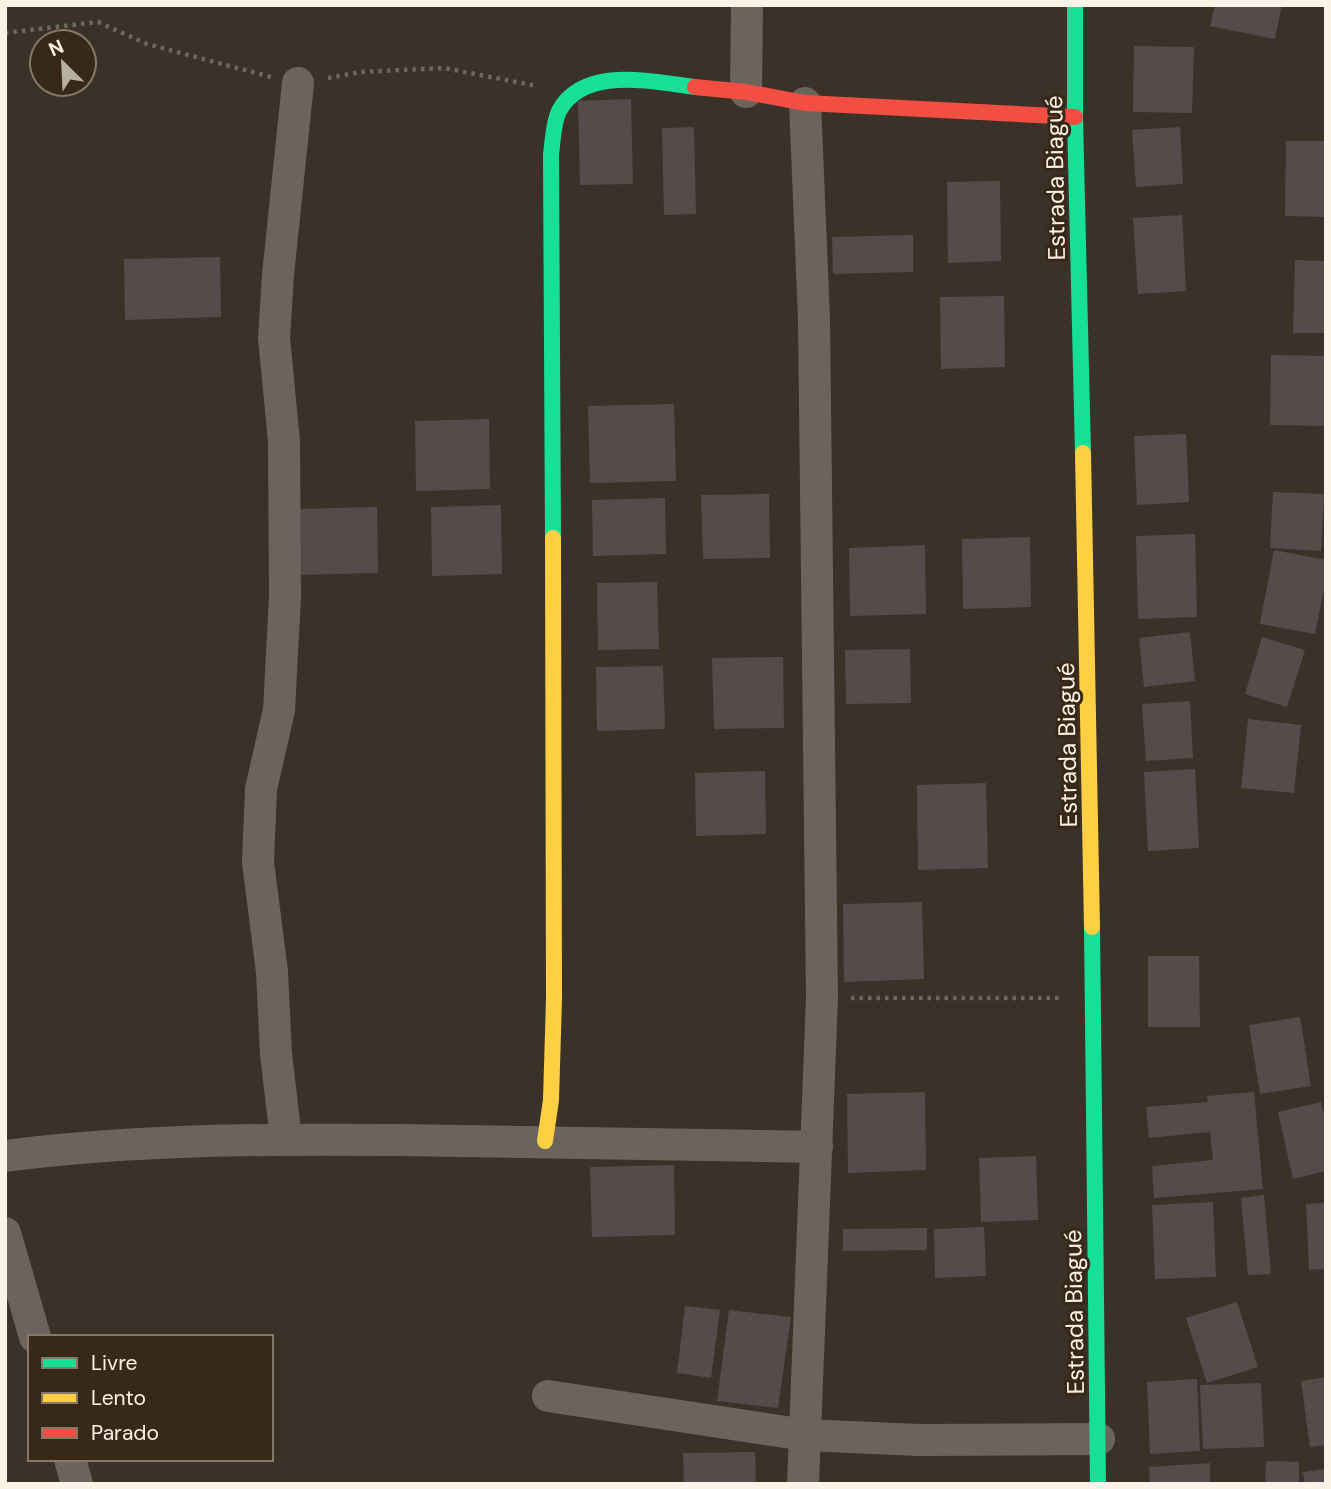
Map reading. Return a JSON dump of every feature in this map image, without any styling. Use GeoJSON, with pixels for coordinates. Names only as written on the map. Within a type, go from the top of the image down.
{"type":"FeatureCollection","features":[{"type":"Feature","properties":{"kind":"street"},"geometry":{"type":"LineString","coordinates":[[746,92],[747,5]]}},
{"type":"Feature","properties":{"kind":"street","name":"Estrada Biagué"},"geometry":{"type":"LineString","coordinates":[[1075,5],[1090,722],[1098,1484]]}},
{"type":"Feature","properties":{"kind":"street"},"geometry":{"type":"LineString","coordinates":[[545,1141],[551,1100],[554,999],[553,380],[550,249],[551,154],[558,113],[573,92],[599,82],[631,80],[746,92],[805,103],[1076,117]]}},
{"type":"Feature","properties":{"kind":"street"},"geometry":{"type":"LineString","coordinates":[[286,1139],[276,1054],[272,972],[258,862],[261,789],[280,698],[285,596],[284,441],[274,338],[298,83]]}},
{"type":"Feature","properties":{"kind":"street"},"geometry":{"type":"LineString","coordinates":[[803,1484],[822,998],[814,319],[805,103]]}},
{"type":"Feature","properties":{"kind":"street"},"geometry":{"type":"LineString","coordinates":[[5,1156],[69,1148],[286,1139],[817,1147]]}},
{"type":"Feature","properties":{"kind":"street"},"geometry":{"type":"LineString","coordinates":[[5,1233],[34,1335]]}},
{"type":"Feature","properties":{"kind":"street"},"geometry":{"type":"LineString","coordinates":[[548,1396],[805,1435],[919,1440],[1099,1439]]}},
{"type":"Feature","properties":{"kind":"street"},"geometry":{"type":"LineString","coordinates":[[71,1461],[77,1484]]}},
{"type":"Feature","properties":{"kind":"path"},"geometry":{"type":"LineString","coordinates":[[822,998],[1093,998]]}},
{"type":"Feature","properties":{"kind":"building"},"geometry":{"type":"Polygon","coordinates":[[[1215,5],[1282,5],[1275,39],[1210,26],[1215,5]]]}},
{"type":"Feature","properties":{"kind":"building"},"geometry":{"type":"Polygon","coordinates":[[[1134,46],[1194,47],[1192,113],[1133,112],[1134,46]]]}},
{"type":"Feature","properties":{"kind":"building"},"geometry":{"type":"Polygon","coordinates":[[[631,99],[633,184],[580,185],[578,101],[631,99]]]}},
{"type":"Feature","properties":{"kind":"building"},"geometry":{"type":"Polygon","coordinates":[[[694,127],[696,214],[664,215],[662,128],[694,127]]]}},
{"type":"Feature","properties":{"kind":"building"},"geometry":{"type":"Polygon","coordinates":[[[1180,127],[1183,184],[1136,187],[1132,130],[1180,127]]]}},
{"type":"Feature","properties":{"kind":"building"},"geometry":{"type":"Polygon","coordinates":[[[1286,141],[1326,141],[1326,217],[1285,216],[1286,141]]]}},
{"type":"Feature","properties":{"kind":"building"},"geometry":{"type":"Polygon","coordinates":[[[1000,181],[1001,261],[948,263],[947,182],[1000,181]]]}},
{"type":"Feature","properties":{"kind":"building"},"geometry":{"type":"Polygon","coordinates":[[[1182,215],[1186,291],[1138,294],[1133,218],[1182,215]]]}},
{"type":"Feature","properties":{"kind":"building"},"geometry":{"type":"Polygon","coordinates":[[[913,235],[913,272],[833,274],[832,237],[913,235]]]}},
{"type":"Feature","properties":{"kind":"building"},"geometry":{"type":"Polygon","coordinates":[[[220,257],[221,317],[125,320],[124,259],[220,257]]]}},
{"type":"Feature","properties":{"kind":"building"},"geometry":{"type":"Polygon","coordinates":[[[1295,260],[1326,261],[1326,333],[1293,333],[1295,260]]]}},
{"type":"Feature","properties":{"kind":"building"},"geometry":{"type":"Polygon","coordinates":[[[1004,296],[1005,367],[941,369],[940,297],[1004,296]]]}},
{"type":"Feature","properties":{"kind":"building"},"geometry":{"type":"Polygon","coordinates":[[[1271,355],[1326,356],[1326,426],[1270,425],[1271,355]]]}},
{"type":"Feature","properties":{"kind":"building"},"geometry":{"type":"Polygon","coordinates":[[[674,404],[676,481],[590,483],[588,406],[674,404]]]}},
{"type":"Feature","properties":{"kind":"building"},"geometry":{"type":"Polygon","coordinates":[[[489,419],[490,489],[416,491],[415,421],[489,419]]]}},
{"type":"Feature","properties":{"kind":"building"},"geometry":{"type":"Polygon","coordinates":[[[1186,434],[1189,502],[1137,505],[1134,436],[1186,434]]]}},
{"type":"Feature","properties":{"kind":"building"},"geometry":{"type":"Polygon","coordinates":[[[1273,492],[1324,494],[1321,551],[1270,548],[1273,492]]]}},
{"type":"Feature","properties":{"kind":"building"},"geometry":{"type":"Polygon","coordinates":[[[769,494],[770,558],[703,559],[701,495],[769,494]]]}},
{"type":"Feature","properties":{"kind":"building"},"geometry":{"type":"Polygon","coordinates":[[[665,498],[666,554],[593,556],[592,500],[665,498]]]}},
{"type":"Feature","properties":{"kind":"building"},"geometry":{"type":"Polygon","coordinates":[[[501,505],[502,574],[432,576],[431,507],[501,505]]]}},
{"type":"Feature","properties":{"kind":"building"},"geometry":{"type":"Polygon","coordinates":[[[377,507],[378,573],[295,575],[294,509],[377,507]]]}},
{"type":"Feature","properties":{"kind":"building"},"geometry":{"type":"Polygon","coordinates":[[[1195,534],[1197,617],[1138,619],[1136,536],[1195,534]]]}},
{"type":"Feature","properties":{"kind":"building"},"geometry":{"type":"Polygon","coordinates":[[[1030,537],[1031,607],[963,609],[962,539],[1030,537]]]}},
{"type":"Feature","properties":{"kind":"building"},"geometry":{"type":"Polygon","coordinates":[[[925,545],[926,614],[850,616],[849,548],[925,545]]]}},
{"type":"Feature","properties":{"kind":"building"},"geometry":{"type":"Polygon","coordinates":[[[1274,550],[1326,560],[1326,579],[1315,634],[1260,624],[1274,550]]]}},
{"type":"Feature","properties":{"kind":"building"},"geometry":{"type":"Polygon","coordinates":[[[657,582],[659,649],[598,650],[597,583],[657,582]]]}},
{"type":"Feature","properties":{"kind":"building"},"geometry":{"type":"Polygon","coordinates":[[[1190,632],[1195,681],[1144,687],[1139,638],[1190,632]]]}},
{"type":"Feature","properties":{"kind":"building"},"geometry":{"type":"Polygon","coordinates":[[[1262,637],[1305,650],[1287,707],[1245,694],[1262,637]]]}},
{"type":"Feature","properties":{"kind":"building"},"geometry":{"type":"Polygon","coordinates":[[[910,649],[911,703],[846,704],[845,650],[910,649]]]}},
{"type":"Feature","properties":{"kind":"building"},"geometry":{"type":"Polygon","coordinates":[[[783,657],[784,728],[714,729],[712,658],[783,657]]]}},
{"type":"Feature","properties":{"kind":"building"},"geometry":{"type":"Polygon","coordinates":[[[663,666],[665,729],[597,731],[596,667],[663,666]]]}},
{"type":"Feature","properties":{"kind":"building"},"geometry":{"type":"Polygon","coordinates":[[[1190,701],[1193,758],[1146,761],[1142,704],[1190,701]]]}},
{"type":"Feature","properties":{"kind":"building"},"geometry":{"type":"Polygon","coordinates":[[[1248,719],[1301,725],[1294,793],[1241,788],[1248,719]]]}},
{"type":"Feature","properties":{"kind":"building"},"geometry":{"type":"Polygon","coordinates":[[[1195,769],[1199,848],[1148,851],[1144,772],[1195,769]]]}},
{"type":"Feature","properties":{"kind":"building"},"geometry":{"type":"Polygon","coordinates":[[[765,771],[766,834],[696,836],[695,773],[765,771]]]}},
{"type":"Feature","properties":{"kind":"building"},"geometry":{"type":"Polygon","coordinates":[[[986,783],[988,868],[918,870],[917,785],[986,783]]]}},
{"type":"Feature","properties":{"kind":"building"},"geometry":{"type":"Polygon","coordinates":[[[922,902],[924,979],[844,982],[843,904],[922,902]]]}},
{"type":"Feature","properties":{"kind":"building"},"geometry":{"type":"Polygon","coordinates":[[[1148,956],[1199,956],[1200,1027],[1148,1027],[1148,956]]]}},
{"type":"Feature","properties":{"kind":"building"},"geometry":{"type":"Polygon","coordinates":[[[1300,1017],[1311,1086],[1260,1094],[1249,1025],[1300,1017]]]}},
{"type":"Feature","properties":{"kind":"building"},"geometry":{"type":"Polygon","coordinates":[[[925,1092],[926,1170],[848,1173],[847,1094],[925,1092]]]}},
{"type":"Feature","properties":{"kind":"building"},"geometry":{"type":"Polygon","coordinates":[[[1254,1092],[1263,1189],[1154,1198],[1152,1166],[1213,1160],[1210,1132],[1149,1138],[1146,1107],[1208,1102],[1207,1096],[1254,1092]]]}},
{"type":"Feature","properties":{"kind":"building"},"geometry":{"type":"Polygon","coordinates":[[[1321,1102],[1326,1123],[1326,1171],[1293,1179],[1278,1112],[1321,1102]]]}},
{"type":"Feature","properties":{"kind":"building"},"geometry":{"type":"Polygon","coordinates":[[[1036,1156],[1038,1220],[981,1222],[979,1158],[1036,1156]]]}},
{"type":"Feature","properties":{"kind":"building"},"geometry":{"type":"Polygon","coordinates":[[[674,1165],[675,1235],[592,1237],[590,1167],[674,1165]]]}},
{"type":"Feature","properties":{"kind":"building"},"geometry":{"type":"Polygon","coordinates":[[[1264,1195],[1271,1274],[1248,1275],[1241,1198],[1264,1195]]]}},
{"type":"Feature","properties":{"kind":"building"},"geometry":{"type":"Polygon","coordinates":[[[1213,1202],[1216,1277],[1155,1279],[1152,1205],[1213,1202]]]}},
{"type":"Feature","properties":{"kind":"building"},"geometry":{"type":"Polygon","coordinates":[[[1326,1203],[1326,1269],[1309,1270],[1306,1204],[1326,1203]]]}},
{"type":"Feature","properties":{"kind":"building"},"geometry":{"type":"Polygon","coordinates":[[[984,1227],[986,1276],[935,1278],[934,1229],[984,1227]]]}},
{"type":"Feature","properties":{"kind":"building"},"geometry":{"type":"Polygon","coordinates":[[[927,1228],[927,1250],[843,1251],[843,1229],[927,1228]]]}},
{"type":"Feature","properties":{"kind":"building"},"geometry":{"type":"Polygon","coordinates":[[[1237,1302],[1258,1367],[1207,1383],[1186,1318],[1237,1302]]]}},
{"type":"Feature","properties":{"kind":"building"},"geometry":{"type":"Polygon","coordinates":[[[685,1306],[720,1310],[711,1378],[677,1373],[685,1306]]]}},
{"type":"Feature","properties":{"kind":"building"},"geometry":{"type":"Polygon","coordinates":[[[729,1310],[791,1317],[778,1408],[717,1401],[729,1310]]]}},
{"type":"Feature","properties":{"kind":"building"},"geometry":{"type":"Polygon","coordinates":[[[1326,1377],[1326,1445],[1310,1447],[1301,1381],[1326,1377]]]}},
{"type":"Feature","properties":{"kind":"building"},"geometry":{"type":"Polygon","coordinates":[[[1197,1379],[1200,1451],[1150,1454],[1147,1382],[1197,1379]]]}},
{"type":"Feature","properties":{"kind":"building"},"geometry":{"type":"Polygon","coordinates":[[[1261,1383],[1264,1447],[1203,1449],[1200,1385],[1261,1383]]]}},
{"type":"Feature","properties":{"kind":"building"},"geometry":{"type":"Polygon","coordinates":[[[755,1452],[756,1484],[684,1484],[683,1453],[755,1452]]]}},
{"type":"Feature","properties":{"kind":"building"},"geometry":{"type":"Polygon","coordinates":[[[1266,1461],[1299,1462],[1299,1484],[1265,1484],[1266,1461]]]}},
{"type":"Feature","properties":{"kind":"building"},"geometry":{"type":"Polygon","coordinates":[[[1210,1463],[1210,1484],[1150,1484],[1149,1467],[1210,1463]]]}},
{"type":"Feature","properties":{"kind":"building"},"geometry":{"type":"Polygon","coordinates":[[[1326,1469],[1326,1484],[1305,1484],[1303,1472],[1326,1469]]]}},
{"type":"Feature","properties":{"kind":"traffic: fast"},"geometry":{"type":"LineString","coordinates":[[1075,5],[1083,453]]}},
{"type":"Feature","properties":{"kind":"traffic: fast"},"geometry":{"type":"LineString","coordinates":[[553,538],[551,154],[557,116],[570,97],[585,87],[602,82],[640,80],[695,87]]}},
{"type":"Feature","properties":{"kind":"traffic: fast"},"geometry":{"type":"LineString","coordinates":[[1092,927],[1098,1484]]}},
{"type":"Feature","properties":{"kind":"traffic: slow"},"geometry":{"type":"LineString","coordinates":[[1083,453],[1092,927]]}},
{"type":"Feature","properties":{"kind":"traffic: slow"},"geometry":{"type":"LineString","coordinates":[[545,1141],[551,1100],[554,999],[553,538]]}},
{"type":"Feature","properties":{"kind":"traffic: jam"},"geometry":{"type":"LineString","coordinates":[[695,87],[746,92],[805,103],[1075,117]]}}]}
